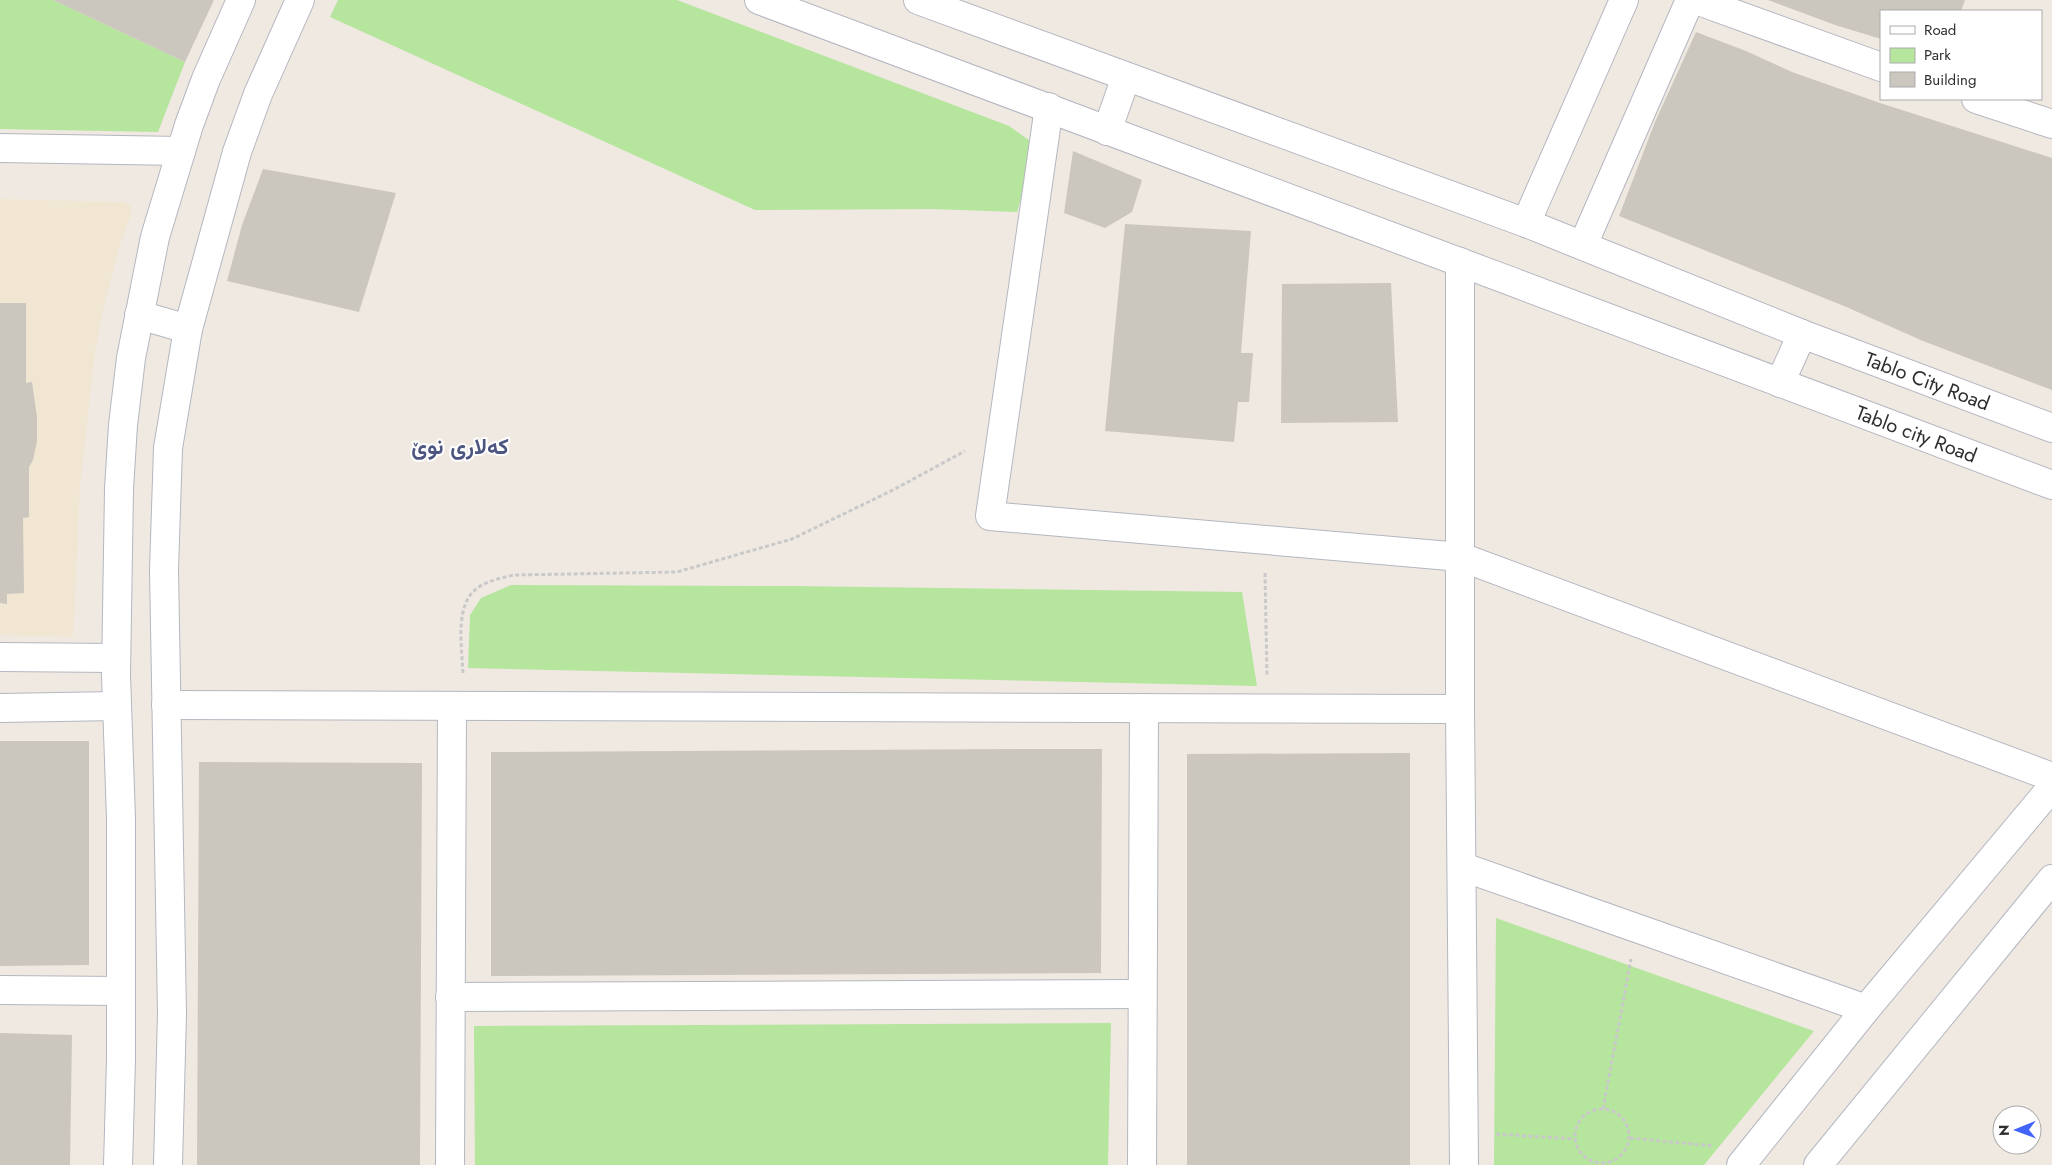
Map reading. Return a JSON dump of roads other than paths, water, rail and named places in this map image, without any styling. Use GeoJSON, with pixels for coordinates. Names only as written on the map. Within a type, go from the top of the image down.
{"type":"FeatureCollection","features":[{"type":"Feature","properties":{"kind":"street"},"geometry":{"type":"LineString","coordinates":[[118,1165],[121,818],[116,658],[119,490],[122,443],[131,358],[155,237],[181,151],[206,79],[241,0]]}},
{"type":"Feature","properties":{"kind":"street"},"geometry":{"type":"LineString","coordinates":[[168,1165],[172,1014],[164,642],[165,502],[170,438],[188,329],[236,152],[258,94],[300,0]]}},
{"type":"Feature","properties":{"kind":"street","name":"Tablo city Road"},"geometry":{"type":"LineString","coordinates":[[759,0],[1049,107],[1107,131],[2052,485]]}},
{"type":"Feature","properties":{"kind":"street","name":"Tablo City Road"},"geometry":{"type":"LineString","coordinates":[[918,0],[1526,223],[1802,334],[2052,428]]}},
{"type":"Feature","properties":{"kind":"street"},"geometry":{"type":"LineString","coordinates":[[1526,223],[1624,0]]}},
{"type":"Feature","properties":{"kind":"street"},"geometry":{"type":"LineString","coordinates":[[1583,245],[1690,0]]}},
{"type":"Feature","properties":{"kind":"street"},"geometry":{"type":"LineString","coordinates":[[1696,0],[1880,67]]}},
{"type":"Feature","properties":{"kind":"street"},"geometry":{"type":"LineString","coordinates":[[1107,131],[1126,77]]}},
{"type":"Feature","properties":{"kind":"street"},"geometry":{"type":"LineString","coordinates":[[1979,100],[2052,124]]}},
{"type":"Feature","properties":{"kind":"street"},"geometry":{"type":"LineString","coordinates":[[1049,107],[990,516],[1461,556],[2052,776]]}},
{"type":"Feature","properties":{"kind":"street"},"geometry":{"type":"LineString","coordinates":[[0,148],[181,151]]}},
{"type":"Feature","properties":{"kind":"street"},"geometry":{"type":"LineString","coordinates":[[1460,262],[1460,709],[1463,866],[1464,1165]]}},
{"type":"Feature","properties":{"kind":"street"},"geometry":{"type":"LineString","coordinates":[[139,315],[188,329]]}},
{"type":"Feature","properties":{"kind":"street"},"geometry":{"type":"LineString","coordinates":[[1780,383],[1802,334]]}},
{"type":"Feature","properties":{"kind":"street"},"geometry":{"type":"LineString","coordinates":[[0,657],[116,658]]}},
{"type":"Feature","properties":{"kind":"street"},"geometry":{"type":"LineString","coordinates":[[166,705],[1460,709]]}},
{"type":"Feature","properties":{"kind":"street"},"geometry":{"type":"LineString","coordinates":[[0,708],[117,706]]}},
{"type":"Feature","properties":{"kind":"street"},"geometry":{"type":"LineString","coordinates":[[450,1165],[450,997],[458,706]]}},
{"type":"Feature","properties":{"kind":"street"},"geometry":{"type":"LineString","coordinates":[[1142,1165],[1144,708]]}},
{"type":"Feature","properties":{"kind":"street"},"geometry":{"type":"LineString","coordinates":[[1747,1157],[1866,1010],[2052,787]]}},
{"type":"Feature","properties":{"kind":"street"},"geometry":{"type":"LineString","coordinates":[[1463,866],[1866,1010]]}},
{"type":"Feature","properties":{"kind":"street"},"geometry":{"type":"LineString","coordinates":[[1818,1165],[2052,879]]}},
{"type":"Feature","properties":{"kind":"street"},"geometry":{"type":"LineString","coordinates":[[0,990],[121,991]]}},
{"type":"Feature","properties":{"kind":"street"},"geometry":{"type":"LineString","coordinates":[[450,997],[1142,994]]}},
{"type":"Feature","properties":{"kind":"district","name":"کەلاری نوێ"},"geometry":{"type":"Point","coordinates":[460,446]}}]}
